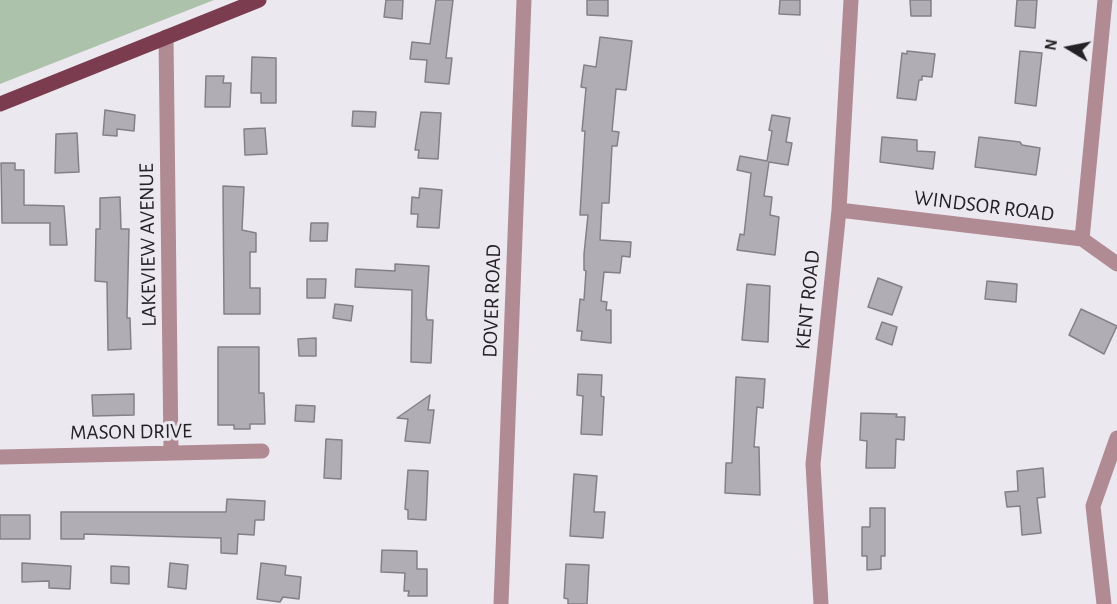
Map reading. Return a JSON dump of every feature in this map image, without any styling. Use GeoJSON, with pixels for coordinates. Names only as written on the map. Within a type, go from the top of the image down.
{"type":"FeatureCollection","features":[{"type":"Feature","properties":{"kind":"main road"},"geometry":{"type":"LineString","coordinates":[[0,104],[259,0]]}},
{"type":"Feature","properties":{"kind":"street","name":"DOVER ROAD"},"geometry":{"type":"LineString","coordinates":[[501,604],[524,0]]}},
{"type":"Feature","properties":{"kind":"street","name":"KENT ROAD"},"geometry":{"type":"LineString","coordinates":[[821,604],[813,464],[839,210],[852,0]]}},
{"type":"Feature","properties":{"kind":"street"},"geometry":{"type":"LineString","coordinates":[[1082,239],[1105,0]]}},
{"type":"Feature","properties":{"kind":"street","name":"LAKEVIEW AVENUE"},"geometry":{"type":"LineString","coordinates":[[166,37],[171,452]]}},
{"type":"Feature","properties":{"kind":"street","name":"WINDSOR ROAD"},"geometry":{"type":"LineString","coordinates":[[839,210],[1082,239],[1117,264]]}},
{"type":"Feature","properties":{"kind":"street"},"geometry":{"type":"LineString","coordinates":[[1104,604],[1093,506],[1117,438]]}},
{"type":"Feature","properties":{"kind":"street","name":"MASON DRIVE"},"geometry":{"type":"LineString","coordinates":[[0,457],[262,451]]}},
{"type":"Feature","properties":{"kind":"green space"},"geometry":{"type":"Polygon","coordinates":[[[0,0],[214,0],[0,84],[0,0]]]}},
{"type":"Feature","properties":{"kind":"building"},"geometry":{"type":"Polygon","coordinates":[[[386,0],[403,0],[402,19],[384,17],[386,0]]]}},
{"type":"Feature","properties":{"kind":"building"},"geometry":{"type":"Polygon","coordinates":[[[436,0],[453,0],[446,58],[452,58],[449,84],[425,82],[427,60],[410,59],[412,42],[430,44],[436,0]]]}},
{"type":"Feature","properties":{"kind":"building"},"geometry":{"type":"Polygon","coordinates":[[[587,0],[608,0],[608,16],[587,15],[587,0]]]}},
{"type":"Feature","properties":{"kind":"building"},"geometry":{"type":"Polygon","coordinates":[[[780,0],[800,0],[800,15],[779,14],[780,0]]]}},
{"type":"Feature","properties":{"kind":"building"},"geometry":{"type":"Polygon","coordinates":[[[910,0],[931,0],[931,16],[911,16],[910,0]]]}},
{"type":"Feature","properties":{"kind":"building"},"geometry":{"type":"Polygon","coordinates":[[[1017,0],[1037,0],[1035,28],[1015,26],[1017,0]]]}},
{"type":"Feature","properties":{"kind":"building"},"geometry":{"type":"Polygon","coordinates":[[[600,37],[632,41],[626,90],[616,89],[612,131],[619,132],[617,146],[612,146],[609,203],[602,203],[600,240],[631,242],[630,257],[622,256],[620,273],[604,272],[601,301],[607,302],[606,310],[611,310],[611,343],[581,340],[582,331],[577,331],[580,299],[584,300],[586,271],[584,270],[584,254],[588,215],[580,215],[585,131],[582,131],[586,88],[581,87],[584,65],[596,67],[600,37]]]}},
{"type":"Feature","properties":{"kind":"building"},"geometry":{"type":"Polygon","coordinates":[[[907,51],[935,54],[932,77],[922,76],[922,80],[919,80],[916,100],[897,98],[902,53],[907,54],[907,51]]]}},
{"type":"Feature","properties":{"kind":"building"},"geometry":{"type":"Polygon","coordinates":[[[1020,51],[1042,53],[1036,106],[1015,103],[1020,51]]]}},
{"type":"Feature","properties":{"kind":"building"},"geometry":{"type":"Polygon","coordinates":[[[252,57],[276,58],[276,103],[261,103],[261,93],[251,93],[252,57]]]}},
{"type":"Feature","properties":{"kind":"building"},"geometry":{"type":"Polygon","coordinates":[[[206,76],[224,76],[223,83],[231,83],[230,107],[205,107],[206,76]]]}},
{"type":"Feature","properties":{"kind":"building"},"geometry":{"type":"Polygon","coordinates":[[[105,110],[135,115],[134,131],[117,129],[117,136],[103,135],[105,110]]]}},
{"type":"Feature","properties":{"kind":"building"},"geometry":{"type":"Polygon","coordinates":[[[353,111],[376,112],[375,127],[352,126],[353,111]]]}},
{"type":"Feature","properties":{"kind":"building"},"geometry":{"type":"Polygon","coordinates":[[[421,112],[441,113],[438,159],[418,158],[419,150],[415,150],[421,112]]]}},
{"type":"Feature","properties":{"kind":"building"},"geometry":{"type":"Polygon","coordinates":[[[772,115],[790,118],[786,142],[792,143],[788,165],[769,162],[764,196],[772,197],[770,215],[779,217],[775,255],[737,250],[740,234],[744,235],[751,173],[737,170],[740,156],[767,161],[772,115]]]}},
{"type":"Feature","properties":{"kind":"building"},"geometry":{"type":"Polygon","coordinates":[[[265,128],[267,154],[245,155],[244,129],[265,128]]]}},
{"type":"Feature","properties":{"kind":"building"},"geometry":{"type":"Polygon","coordinates":[[[77,133],[79,172],[55,173],[56,134],[77,133]]]}},
{"type":"Feature","properties":{"kind":"building"},"geometry":{"type":"Polygon","coordinates":[[[882,137],[917,140],[917,151],[935,152],[933,169],[880,162],[882,137]]]}},
{"type":"Feature","properties":{"kind":"building"},"geometry":{"type":"Polygon","coordinates":[[[979,137],[1020,142],[1022,145],[1040,148],[1036,175],[975,167],[979,137]]]}},
{"type":"Feature","properties":{"kind":"building"},"geometry":{"type":"Polygon","coordinates":[[[1,163],[15,163],[15,170],[24,170],[24,205],[64,206],[67,245],[50,245],[50,223],[2,223],[1,163]]]}},
{"type":"Feature","properties":{"kind":"building"},"geometry":{"type":"Polygon","coordinates":[[[223,186],[244,187],[242,230],[256,233],[256,252],[250,252],[250,288],[260,288],[260,314],[224,314],[223,186]]]}},
{"type":"Feature","properties":{"kind":"building"},"geometry":{"type":"Polygon","coordinates":[[[420,188],[442,190],[439,228],[417,227],[418,214],[411,214],[412,197],[419,198],[420,188]]]}},
{"type":"Feature","properties":{"kind":"building"},"geometry":{"type":"Polygon","coordinates":[[[120,197],[121,229],[129,229],[127,318],[130,318],[131,349],[108,350],[107,282],[95,281],[96,229],[100,229],[100,198],[120,197]]]}},
{"type":"Feature","properties":{"kind":"building"},"geometry":{"type":"Polygon","coordinates":[[[311,223],[328,223],[327,241],[310,241],[311,223]]]}},
{"type":"Feature","properties":{"kind":"building"},"geometry":{"type":"Polygon","coordinates":[[[395,264],[429,266],[426,314],[427,320],[433,320],[431,363],[411,362],[412,290],[355,287],[356,269],[395,271],[395,264]]]}},
{"type":"Feature","properties":{"kind":"building"},"geometry":{"type":"Polygon","coordinates":[[[878,278],[902,287],[892,315],[868,307],[878,278]]]}},
{"type":"Feature","properties":{"kind":"building"},"geometry":{"type":"Polygon","coordinates":[[[307,279],[326,279],[325,298],[307,298],[307,279]]]}},
{"type":"Feature","properties":{"kind":"building"},"geometry":{"type":"Polygon","coordinates":[[[987,281],[1017,284],[1016,302],[985,299],[987,281]]]}},
{"type":"Feature","properties":{"kind":"building"},"geometry":{"type":"Polygon","coordinates":[[[747,284],[770,286],[768,342],[742,340],[747,284]]]}},
{"type":"Feature","properties":{"kind":"building"},"geometry":{"type":"Polygon","coordinates":[[[335,304],[353,306],[351,321],[333,318],[335,304]]]}},
{"type":"Feature","properties":{"kind":"building"},"geometry":{"type":"Polygon","coordinates":[[[1081,309],[1117,326],[1104,354],[1069,335],[1081,309]]]}},
{"type":"Feature","properties":{"kind":"building"},"geometry":{"type":"Polygon","coordinates":[[[882,322],[897,327],[892,345],[876,339],[882,322]]]}},
{"type":"Feature","properties":{"kind":"building"},"geometry":{"type":"Polygon","coordinates":[[[316,338],[316,356],[299,356],[298,339],[316,338]]]}},
{"type":"Feature","properties":{"kind":"building"},"geometry":{"type":"Polygon","coordinates":[[[218,347],[259,347],[259,393],[264,393],[265,424],[250,424],[250,429],[234,429],[234,425],[218,425],[218,347]]]}},
{"type":"Feature","properties":{"kind":"building"},"geometry":{"type":"Polygon","coordinates":[[[578,374],[602,375],[601,396],[604,397],[602,435],[581,434],[583,396],[577,395],[578,374]]]}},
{"type":"Feature","properties":{"kind":"building"},"geometry":{"type":"Polygon","coordinates":[[[736,377],[765,379],[763,408],[757,407],[754,447],[759,447],[760,495],[725,493],[726,463],[732,463],[736,377]]]}},
{"type":"Feature","properties":{"kind":"building"},"geometry":{"type":"Polygon","coordinates":[[[134,394],[134,415],[93,416],[92,395],[134,394]]]}},
{"type":"Feature","properties":{"kind":"building"},"geometry":{"type":"Polygon","coordinates":[[[430,395],[428,410],[434,410],[430,443],[405,441],[408,419],[397,418],[430,395]]]}},
{"type":"Feature","properties":{"kind":"building"},"geometry":{"type":"Polygon","coordinates":[[[296,405],[315,406],[314,422],[295,421],[296,405]]]}},
{"type":"Feature","properties":{"kind":"building"},"geometry":{"type":"Polygon","coordinates":[[[861,413],[897,414],[896,417],[905,417],[904,440],[896,439],[895,468],[866,468],[867,441],[860,440],[861,413]]]}},
{"type":"Feature","properties":{"kind":"building"},"geometry":{"type":"Polygon","coordinates":[[[326,439],[342,440],[341,479],[324,478],[326,439]]]}},
{"type":"Feature","properties":{"kind":"building"},"geometry":{"type":"Polygon","coordinates":[[[1043,468],[1045,497],[1037,498],[1041,533],[1022,535],[1020,506],[1007,507],[1005,492],[1018,491],[1017,471],[1043,468]]]}},
{"type":"Feature","properties":{"kind":"building"},"geometry":{"type":"Polygon","coordinates":[[[408,470],[428,471],[426,520],[408,519],[408,510],[405,509],[408,470]]]}},
{"type":"Feature","properties":{"kind":"building"},"geometry":{"type":"Polygon","coordinates":[[[574,474],[597,476],[594,512],[605,512],[603,538],[570,536],[574,474]]]}},
{"type":"Feature","properties":{"kind":"building"},"geometry":{"type":"Polygon","coordinates":[[[227,499],[265,501],[264,520],[255,520],[254,535],[238,534],[237,554],[221,553],[221,538],[84,534],[84,539],[61,539],[61,512],[226,512],[227,499]]]}},
{"type":"Feature","properties":{"kind":"building"},"geometry":{"type":"Polygon","coordinates":[[[870,508],[885,508],[885,556],[881,556],[881,569],[867,570],[867,556],[862,556],[862,527],[870,527],[870,508]]]}},
{"type":"Feature","properties":{"kind":"building"},"geometry":{"type":"Polygon","coordinates":[[[0,515],[30,515],[30,539],[0,539],[0,515]]]}},
{"type":"Feature","properties":{"kind":"building"},"geometry":{"type":"Polygon","coordinates":[[[382,550],[417,551],[417,569],[427,569],[427,596],[408,596],[409,591],[404,591],[405,573],[381,572],[382,550]]]}},
{"type":"Feature","properties":{"kind":"building"},"geometry":{"type":"Polygon","coordinates":[[[22,563],[71,566],[70,589],[49,588],[49,581],[22,582],[22,563]]]}},
{"type":"Feature","properties":{"kind":"building"},"geometry":{"type":"Polygon","coordinates":[[[170,563],[188,565],[186,589],[168,587],[170,563]]]}},
{"type":"Feature","properties":{"kind":"building"},"geometry":{"type":"Polygon","coordinates":[[[261,563],[286,566],[285,575],[301,577],[299,599],[283,597],[280,602],[257,599],[261,563]]]}},
{"type":"Feature","properties":{"kind":"building"},"geometry":{"type":"Polygon","coordinates":[[[566,564],[589,565],[587,604],[568,604],[568,599],[564,598],[566,564]]]}},
{"type":"Feature","properties":{"kind":"building"},"geometry":{"type":"Polygon","coordinates":[[[111,566],[129,567],[129,584],[111,583],[111,566]]]}}]}
